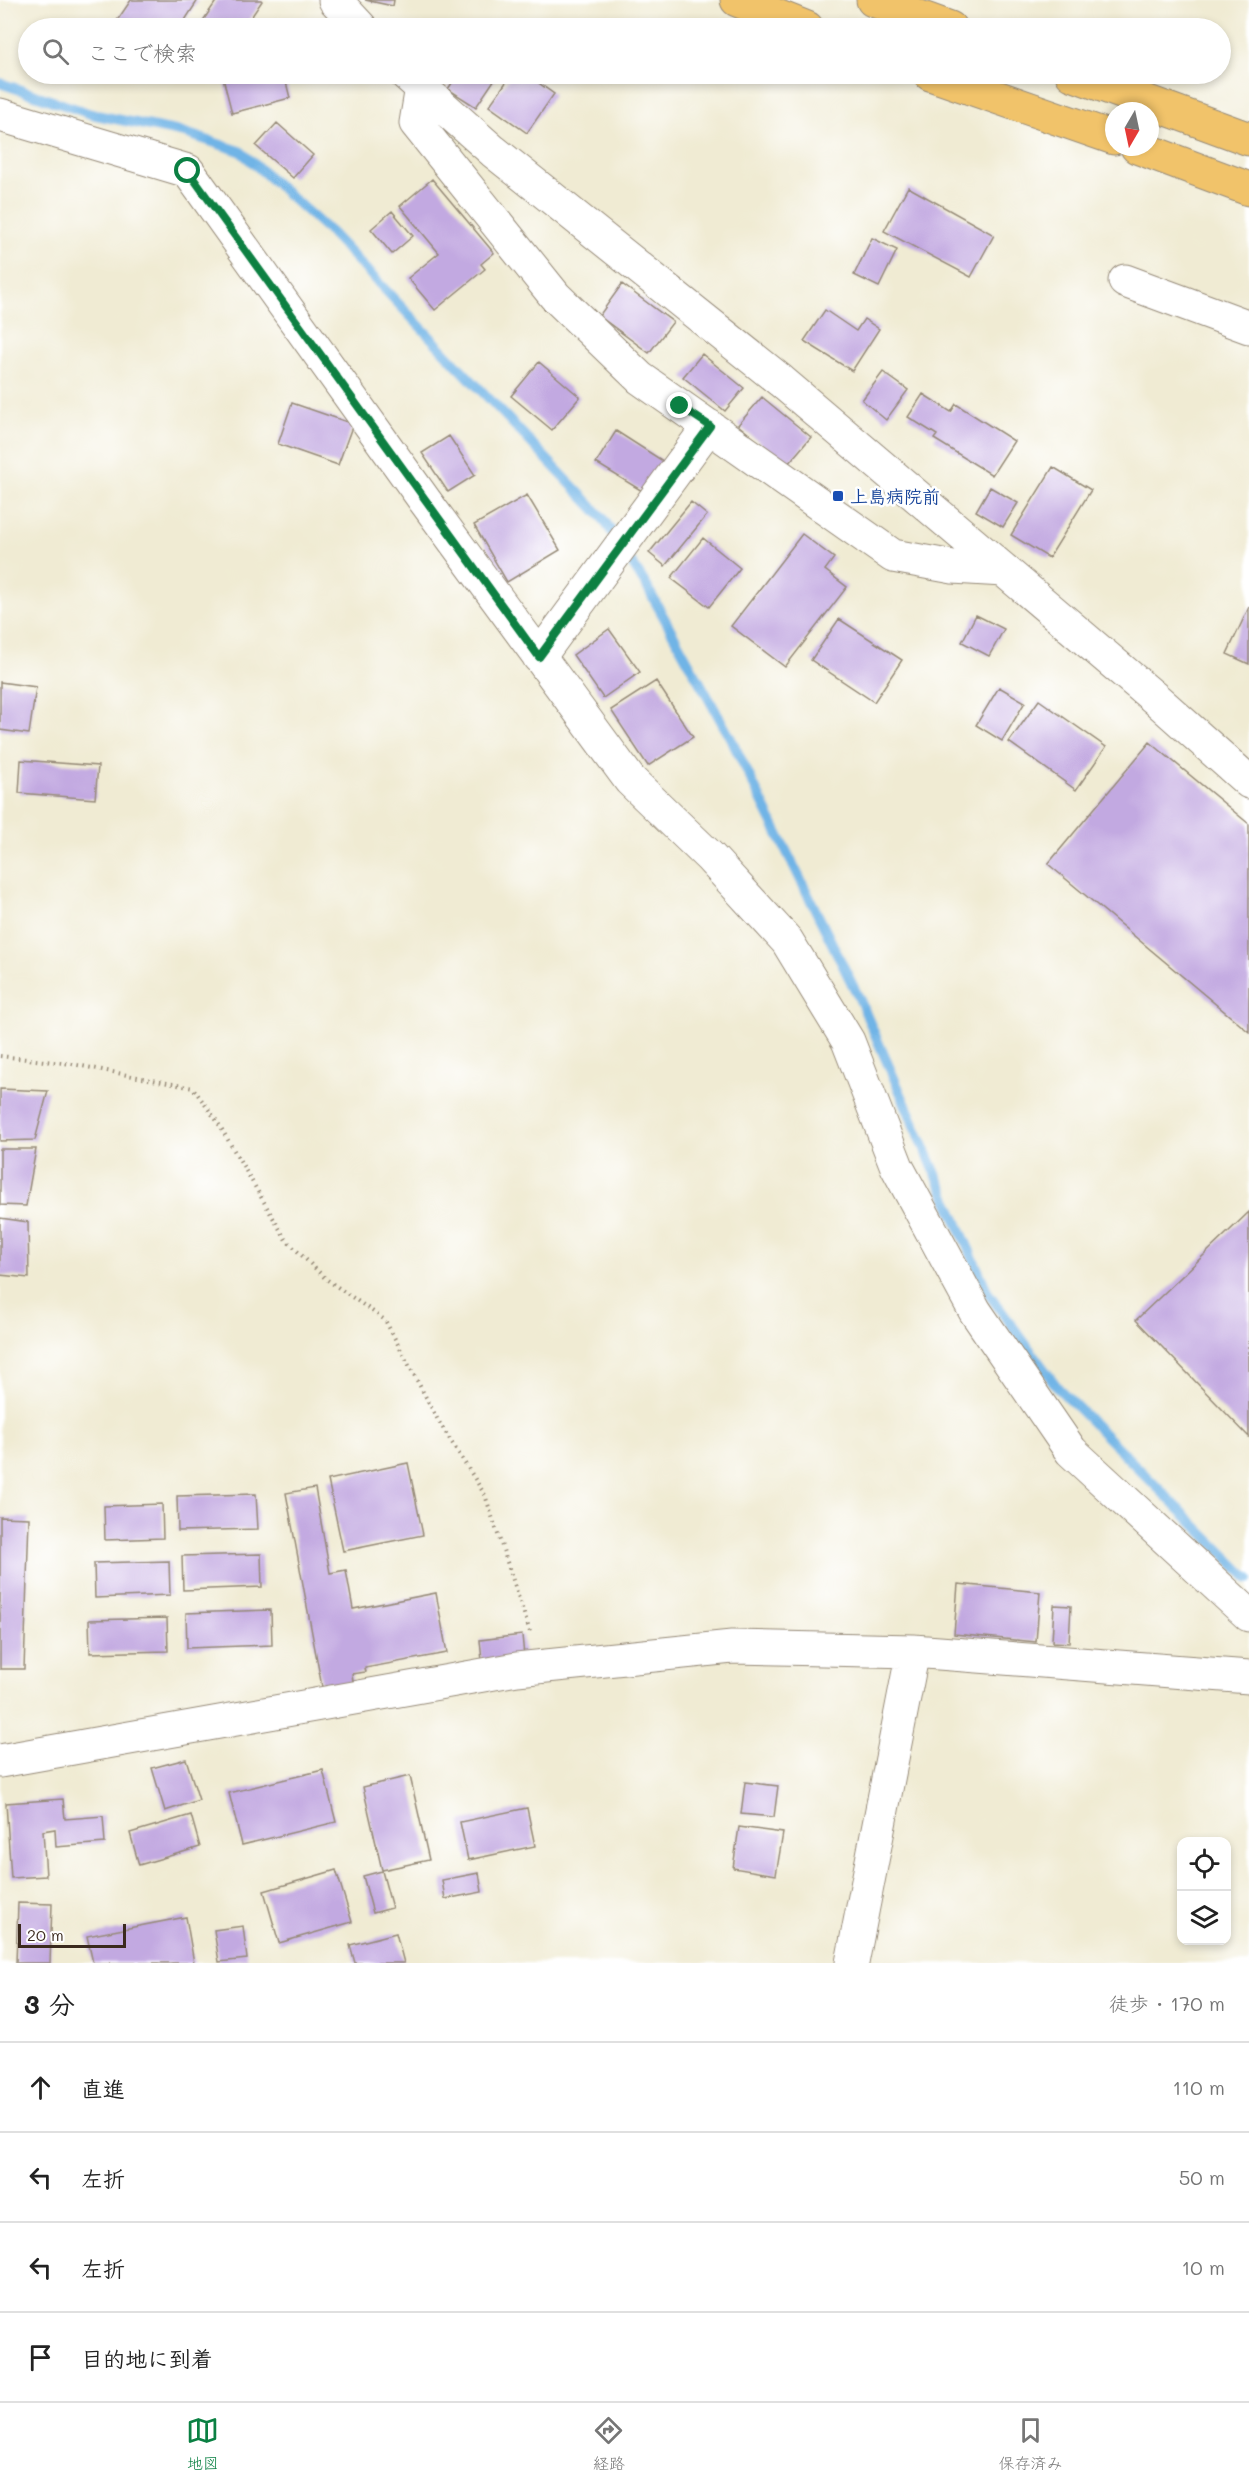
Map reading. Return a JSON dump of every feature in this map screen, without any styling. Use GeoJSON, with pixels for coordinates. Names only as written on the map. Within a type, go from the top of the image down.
{"type":"FeatureCollection","features":[{"type":"Feature","properties":{"kind":"highway"},"geometry":{"type":"LineString","coordinates":[[737,0],[782,18]]}},
{"type":"Feature","properties":{"kind":"highway"},"geometry":{"type":"LineString","coordinates":[[873,0],[922,18]]}},
{"type":"Feature","properties":{"kind":"highway"},"geometry":{"type":"LineString","coordinates":[[959,84],[1105,135]]}},
{"type":"Feature","properties":{"kind":"highway"},"geometry":{"type":"LineString","coordinates":[[1099,84],[1249,139]]}},
{"type":"Feature","properties":{"kind":"highway"},"geometry":{"type":"LineString","coordinates":[[1159,155],[1249,189]]}},
{"type":"Feature","properties":{"kind":"street"},"geometry":{"type":"LineString","coordinates":[[335,0],[352,18]]}},
{"type":"Feature","properties":{"kind":"street"},"geometry":{"type":"LineString","coordinates":[[414,84],[416,123],[555,296],[640,378],[893,556],[953,567],[1004,570]]}},
{"type":"Feature","properties":{"kind":"street"},"geometry":{"type":"LineString","coordinates":[[418,84],[493,151],[781,381],[1249,782]]}},
{"type":"Feature","properties":{"kind":"street"},"geometry":{"type":"LineString","coordinates":[[0,115],[188,171],[630,780],[710,857],[787,940],[848,1041],[897,1167],[975,1311],[1071,1451],[1249,1615]]}},
{"type":"Feature","properties":{"kind":"street"},"geometry":{"type":"LineString","coordinates":[[1125,281],[1249,327]]}},
{"type":"Feature","properties":{"kind":"street"},"geometry":{"type":"LineString","coordinates":[[539,657],[710,426]]}},
{"type":"Feature","properties":{"kind":"street"},"geometry":{"type":"LineString","coordinates":[[0,1761],[541,1667],[732,1647],[913,1651],[1249,1677]]}},
{"type":"Feature","properties":{"kind":"street"},"geometry":{"type":"LineString","coordinates":[[852,1963],[913,1651]]}},
{"type":"Feature","properties":{"kind":"path"},"geometry":{"type":"LineString","coordinates":[[0,1056],[72,1064],[193,1088],[217,1121],[286,1240],[326,1279],[385,1320],[439,1422],[485,1495],[541,1667]]}},
{"type":"Feature","properties":{"kind":"building"},"geometry":{"type":"Polygon","coordinates":[[[131,0],[198,0],[186,18],[119,18],[131,0]]]}},
{"type":"Feature","properties":{"kind":"building"},"geometry":{"type":"Polygon","coordinates":[[[217,0],[262,1],[251,18],[205,18],[217,0]]]}},
{"type":"Feature","properties":{"kind":"building"},"geometry":{"type":"Polygon","coordinates":[[[365,0],[394,0],[393,6],[365,0]]]}},
{"type":"Feature","properties":{"kind":"building"},"geometry":{"type":"Polygon","coordinates":[[[225,84],[286,84],[290,98],[232,113],[225,84]]]}},
{"type":"Feature","properties":{"kind":"building"},"geometry":{"type":"Polygon","coordinates":[[[451,84],[492,84],[476,107],[448,89],[451,84]]]}},
{"type":"Feature","properties":{"kind":"building"},"geometry":{"type":"Polygon","coordinates":[[[505,84],[540,84],[554,94],[527,133],[489,106],[505,84]]]}},
{"type":"Feature","properties":{"kind":"building"},"geometry":{"type":"Polygon","coordinates":[[[277,123],[313,155],[293,178],[256,146],[277,123]]]}},
{"type":"Feature","properties":{"kind":"building"},"geometry":{"type":"Polygon","coordinates":[[[432,179],[494,253],[481,264],[485,269],[435,310],[408,278],[439,253],[400,206],[432,179]]]}},
{"type":"Feature","properties":{"kind":"building"},"geometry":{"type":"Polygon","coordinates":[[[908,187],[994,235],[971,277],[884,231],[908,187]]]}},
{"type":"Feature","properties":{"kind":"building"},"geometry":{"type":"Polygon","coordinates":[[[392,211],[413,236],[392,254],[371,229],[392,211]]]}},
{"type":"Feature","properties":{"kind":"building"},"geometry":{"type":"Polygon","coordinates":[[[872,238],[897,250],[879,287],[854,275],[872,238]]]}},
{"type":"Feature","properties":{"kind":"building"},"geometry":{"type":"Polygon","coordinates":[[[622,284],[673,322],[649,353],[599,316],[622,284]]]}},
{"type":"Feature","properties":{"kind":"building"},"geometry":{"type":"Polygon","coordinates":[[[825,310],[856,331],[864,319],[879,329],[852,371],[804,341],[825,310]]]}},
{"type":"Feature","properties":{"kind":"building"},"geometry":{"type":"Polygon","coordinates":[[[702,354],[744,388],[725,411],[683,377],[702,354]]]}},
{"type":"Feature","properties":{"kind":"building"},"geometry":{"type":"Polygon","coordinates":[[[539,362],[580,397],[552,430],[511,396],[539,362]]]}},
{"type":"Feature","properties":{"kind":"building"},"geometry":{"type":"Polygon","coordinates":[[[883,372],[908,390],[886,420],[862,400],[883,372]]]}},
{"type":"Feature","properties":{"kind":"building"},"geometry":{"type":"Polygon","coordinates":[[[923,394],[951,412],[956,404],[1014,441],[992,475],[934,439],[937,435],[908,417],[923,394]]]}},
{"type":"Feature","properties":{"kind":"building"},"geometry":{"type":"Polygon","coordinates":[[[762,397],[811,437],[787,465],[738,425],[762,397]]]}},
{"type":"Feature","properties":{"kind":"building"},"geometry":{"type":"Polygon","coordinates":[[[292,403],[353,424],[338,465],[278,444],[292,403]]]}},
{"type":"Feature","properties":{"kind":"building"},"geometry":{"type":"Polygon","coordinates":[[[616,431],[666,463],[647,494],[596,463],[616,431]]]}},
{"type":"Feature","properties":{"kind":"building"},"geometry":{"type":"Polygon","coordinates":[[[449,436],[475,475],[448,492],[422,453],[449,436]]]}},
{"type":"Feature","properties":{"kind":"building"},"geometry":{"type":"Polygon","coordinates":[[[1053,467],[1091,490],[1049,558],[1011,535],[1053,467]]]}},
{"type":"Feature","properties":{"kind":"building"},"geometry":{"type":"Polygon","coordinates":[[[990,487],[1018,503],[1003,527],[976,511],[990,487]]]}},
{"type":"Feature","properties":{"kind":"building"},"geometry":{"type":"Polygon","coordinates":[[[527,495],[560,550],[507,582],[474,525],[527,495]]]}},
{"type":"Feature","properties":{"kind":"building"},"geometry":{"type":"Polygon","coordinates":[[[691,502],[707,515],[665,566],[649,553],[691,502]]]}},
{"type":"Feature","properties":{"kind":"building"},"geometry":{"type":"Polygon","coordinates":[[[802,534],[834,558],[825,570],[847,587],[785,667],[731,626],[802,534]]]}},
{"type":"Feature","properties":{"kind":"building"},"geometry":{"type":"Polygon","coordinates":[[[703,538],[740,568],[709,607],[671,578],[703,538]]]}},
{"type":"Feature","properties":{"kind":"building"},"geometry":{"type":"Polygon","coordinates":[[[1249,607],[1249,664],[1227,654],[1249,607]]]}},
{"type":"Feature","properties":{"kind":"building"},"geometry":{"type":"Polygon","coordinates":[[[976,615],[1004,629],[989,656],[962,642],[976,615]]]}},
{"type":"Feature","properties":{"kind":"building"},"geometry":{"type":"Polygon","coordinates":[[[839,619],[902,660],[874,702],[811,660],[839,619]]]}},
{"type":"Feature","properties":{"kind":"building"},"geometry":{"type":"Polygon","coordinates":[[[609,629],[640,672],[603,698],[573,655],[609,629]]]}},
{"type":"Feature","properties":{"kind":"building"},"geometry":{"type":"Polygon","coordinates":[[[656,681],[693,737],[648,766],[611,710],[656,681]]]}},
{"type":"Feature","properties":{"kind":"building"},"geometry":{"type":"Polygon","coordinates":[[[0,682],[36,687],[29,734],[0,730],[0,682]]]}},
{"type":"Feature","properties":{"kind":"building"},"geometry":{"type":"Polygon","coordinates":[[[999,687],[1025,702],[1002,741],[976,725],[999,687]]]}},
{"type":"Feature","properties":{"kind":"building"},"geometry":{"type":"Polygon","coordinates":[[[1039,700],[1106,747],[1076,790],[1009,742],[1039,700]]]}},
{"type":"Feature","properties":{"kind":"building"},"geometry":{"type":"Polygon","coordinates":[[[1150,742],[1249,824],[1249,1032],[1048,864],[1150,742]]]}},
{"type":"Feature","properties":{"kind":"building"},"geometry":{"type":"Polygon","coordinates":[[[21,760],[98,766],[95,799],[19,793],[21,760]]]}},
{"type":"Feature","properties":{"kind":"building"},"geometry":{"type":"Polygon","coordinates":[[[0,1089],[48,1091],[35,1140],[0,1141],[0,1089]]]}},
{"type":"Feature","properties":{"kind":"building"},"geometry":{"type":"Polygon","coordinates":[[[0,1149],[36,1149],[26,1206],[0,1205],[0,1149]]]}},
{"type":"Feature","properties":{"kind":"building"},"geometry":{"type":"Polygon","coordinates":[[[1249,1212],[1249,1437],[1136,1320],[1249,1212]]]}},
{"type":"Feature","properties":{"kind":"building"},"geometry":{"type":"Polygon","coordinates":[[[0,1218],[28,1222],[29,1278],[0,1275],[0,1218]]]}},
{"type":"Feature","properties":{"kind":"building"},"geometry":{"type":"Polygon","coordinates":[[[408,1463],[423,1535],[343,1551],[328,1480],[408,1463]]]}},
{"type":"Feature","properties":{"kind":"building"},"geometry":{"type":"Polygon","coordinates":[[[315,1488],[330,1573],[346,1570],[353,1609],[436,1593],[447,1653],[365,1668],[366,1672],[352,1674],[353,1682],[322,1687],[286,1493],[315,1488]]]}},
{"type":"Feature","properties":{"kind":"building"},"geometry":{"type":"Polygon","coordinates":[[[256,1494],[258,1529],[178,1531],[177,1496],[256,1494]]]}},
{"type":"Feature","properties":{"kind":"building"},"geometry":{"type":"Polygon","coordinates":[[[162,1504],[163,1538],[105,1540],[104,1506],[162,1504]]]}},
{"type":"Feature","properties":{"kind":"building"},"geometry":{"type":"Polygon","coordinates":[[[0,1517],[29,1518],[24,1669],[0,1669],[0,1517]]]}},
{"type":"Feature","properties":{"kind":"building"},"geometry":{"type":"Polygon","coordinates":[[[261,1554],[262,1587],[183,1590],[182,1556],[261,1554]]]}},
{"type":"Feature","properties":{"kind":"building"},"geometry":{"type":"Polygon","coordinates":[[[169,1561],[170,1595],[95,1598],[94,1563],[169,1561]]]}},
{"type":"Feature","properties":{"kind":"building"},"geometry":{"type":"Polygon","coordinates":[[[958,1584],[1040,1592],[1036,1642],[954,1634],[958,1584]]]}},
{"type":"Feature","properties":{"kind":"building"},"geometry":{"type":"Polygon","coordinates":[[[1054,1605],[1071,1606],[1069,1643],[1052,1642],[1054,1605]]]}},
{"type":"Feature","properties":{"kind":"building"},"geometry":{"type":"Polygon","coordinates":[[[271,1610],[272,1645],[187,1648],[186,1613],[271,1610]]]}},
{"type":"Feature","properties":{"kind":"building"},"geometry":{"type":"Polygon","coordinates":[[[167,1618],[168,1651],[90,1653],[89,1620],[167,1618]]]}},
{"type":"Feature","properties":{"kind":"building"},"geometry":{"type":"Polygon","coordinates":[[[522,1635],[524,1656],[482,1661],[480,1640],[522,1635]]]}},
{"type":"Feature","properties":{"kind":"building"},"geometry":{"type":"Polygon","coordinates":[[[186,1759],[199,1800],[165,1811],[152,1768],[186,1759]]]}},
{"type":"Feature","properties":{"kind":"building"},"geometry":{"type":"Polygon","coordinates":[[[323,1770],[336,1822],[242,1845],[229,1793],[323,1770]]]}},
{"type":"Feature","properties":{"kind":"building"},"geometry":{"type":"Polygon","coordinates":[[[410,1776],[429,1860],[382,1870],[363,1787],[410,1776]]]}},
{"type":"Feature","properties":{"kind":"building"},"geometry":{"type":"Polygon","coordinates":[[[745,1782],[778,1786],[774,1817],[741,1814],[745,1782]]]}},
{"type":"Feature","properties":{"kind":"building"},"geometry":{"type":"Polygon","coordinates":[[[63,1799],[65,1819],[103,1816],[105,1843],[56,1847],[55,1829],[43,1831],[46,1876],[11,1878],[6,1803],[63,1799]]]}},
{"type":"Feature","properties":{"kind":"building"},"geometry":{"type":"Polygon","coordinates":[[[527,1808],[535,1846],[468,1860],[460,1822],[527,1808]]]}},
{"type":"Feature","properties":{"kind":"building"},"geometry":{"type":"Polygon","coordinates":[[[191,1815],[200,1847],[139,1865],[130,1833],[191,1815]]]}},
{"type":"Feature","properties":{"kind":"building"},"geometry":{"type":"Polygon","coordinates":[[[739,1827],[783,1833],[776,1875],[733,1868],[739,1827]]]}},
{"type":"Feature","properties":{"kind":"building"},"geometry":{"type":"Polygon","coordinates":[[[336,1870],[352,1922],[279,1943],[264,1891],[336,1870]]]}},
{"type":"Feature","properties":{"kind":"building"},"geometry":{"type":"Polygon","coordinates":[[[382,1871],[392,1908],[373,1913],[363,1876],[382,1871]]]}},
{"type":"Feature","properties":{"kind":"building"},"geometry":{"type":"Polygon","coordinates":[[[479,1873],[482,1892],[445,1899],[442,1880],[479,1873]]]}},
{"type":"Feature","properties":{"kind":"building"},"geometry":{"type":"Polygon","coordinates":[[[18,1903],[52,1904],[50,1963],[16,1963],[18,1903]]]}},
{"type":"Feature","properties":{"kind":"building"},"geometry":{"type":"Polygon","coordinates":[[[186,1917],[194,1963],[93,1963],[87,1936],[186,1917]]]}},
{"type":"Feature","properties":{"kind":"building"},"geometry":{"type":"Polygon","coordinates":[[[243,1926],[247,1959],[219,1962],[214,1930],[243,1926]]]}},
{"type":"Feature","properties":{"kind":"building"},"geometry":{"type":"Polygon","coordinates":[[[396,1933],[404,1963],[355,1963],[350,1945],[396,1933]]]}},
{"type":"Feature","properties":{"kind":"waterway"},"geometry":{"type":"LineString","coordinates":[[0,83],[91,114],[185,133],[240,151],[331,233],[602,517],[646,585],[731,739],[859,998],[988,1293],[1058,1388],[1249,1579]]}},
{"type":"Feature","properties":{"kind":"place","name":"上島病院前"},"geometry":{"type":"Point","coordinates":[838,496]}},
{"type":"Feature","properties":{"kind":"route"},"geometry":{"type":"LineString","coordinates":[[188,171],[539,657],[710,426],[680,406]]}}]}
